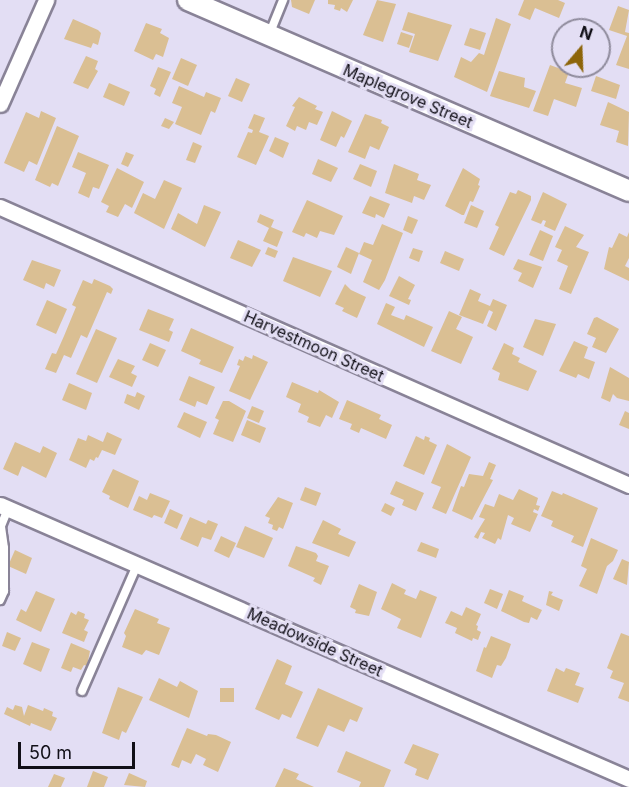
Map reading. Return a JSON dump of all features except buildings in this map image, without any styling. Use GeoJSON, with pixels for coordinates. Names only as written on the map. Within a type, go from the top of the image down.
{"type":"FeatureCollection","features":[{"type":"Feature","properties":{"kind":"street"},"geometry":{"type":"LineString","coordinates":[[0,104],[46,0]]}},
{"type":"Feature","properties":{"kind":"street","name":"Maplegrove Street"},"geometry":{"type":"LineString","coordinates":[[188,0],[629,191]]}},
{"type":"Feature","properties":{"kind":"street","name":"Harvestmoon Street"},"geometry":{"type":"LineString","coordinates":[[0,207],[629,485]]}},
{"type":"Feature","properties":{"kind":"street","name":"Meadowside Street"},"geometry":{"type":"LineString","coordinates":[[4,507],[629,779]]}},
{"type":"Feature","properties":{"kind":"lane"},"geometry":{"type":"LineString","coordinates":[[268,35],[283,0]]}},
{"type":"Feature","properties":{"kind":"lane"},"geometry":{"type":"LineString","coordinates":[[0,600],[4,591],[4,548],[1,526],[4,507]]}},
{"type":"Feature","properties":{"kind":"lane"},"geometry":{"type":"LineString","coordinates":[[82,691],[137,565]]}}]}
